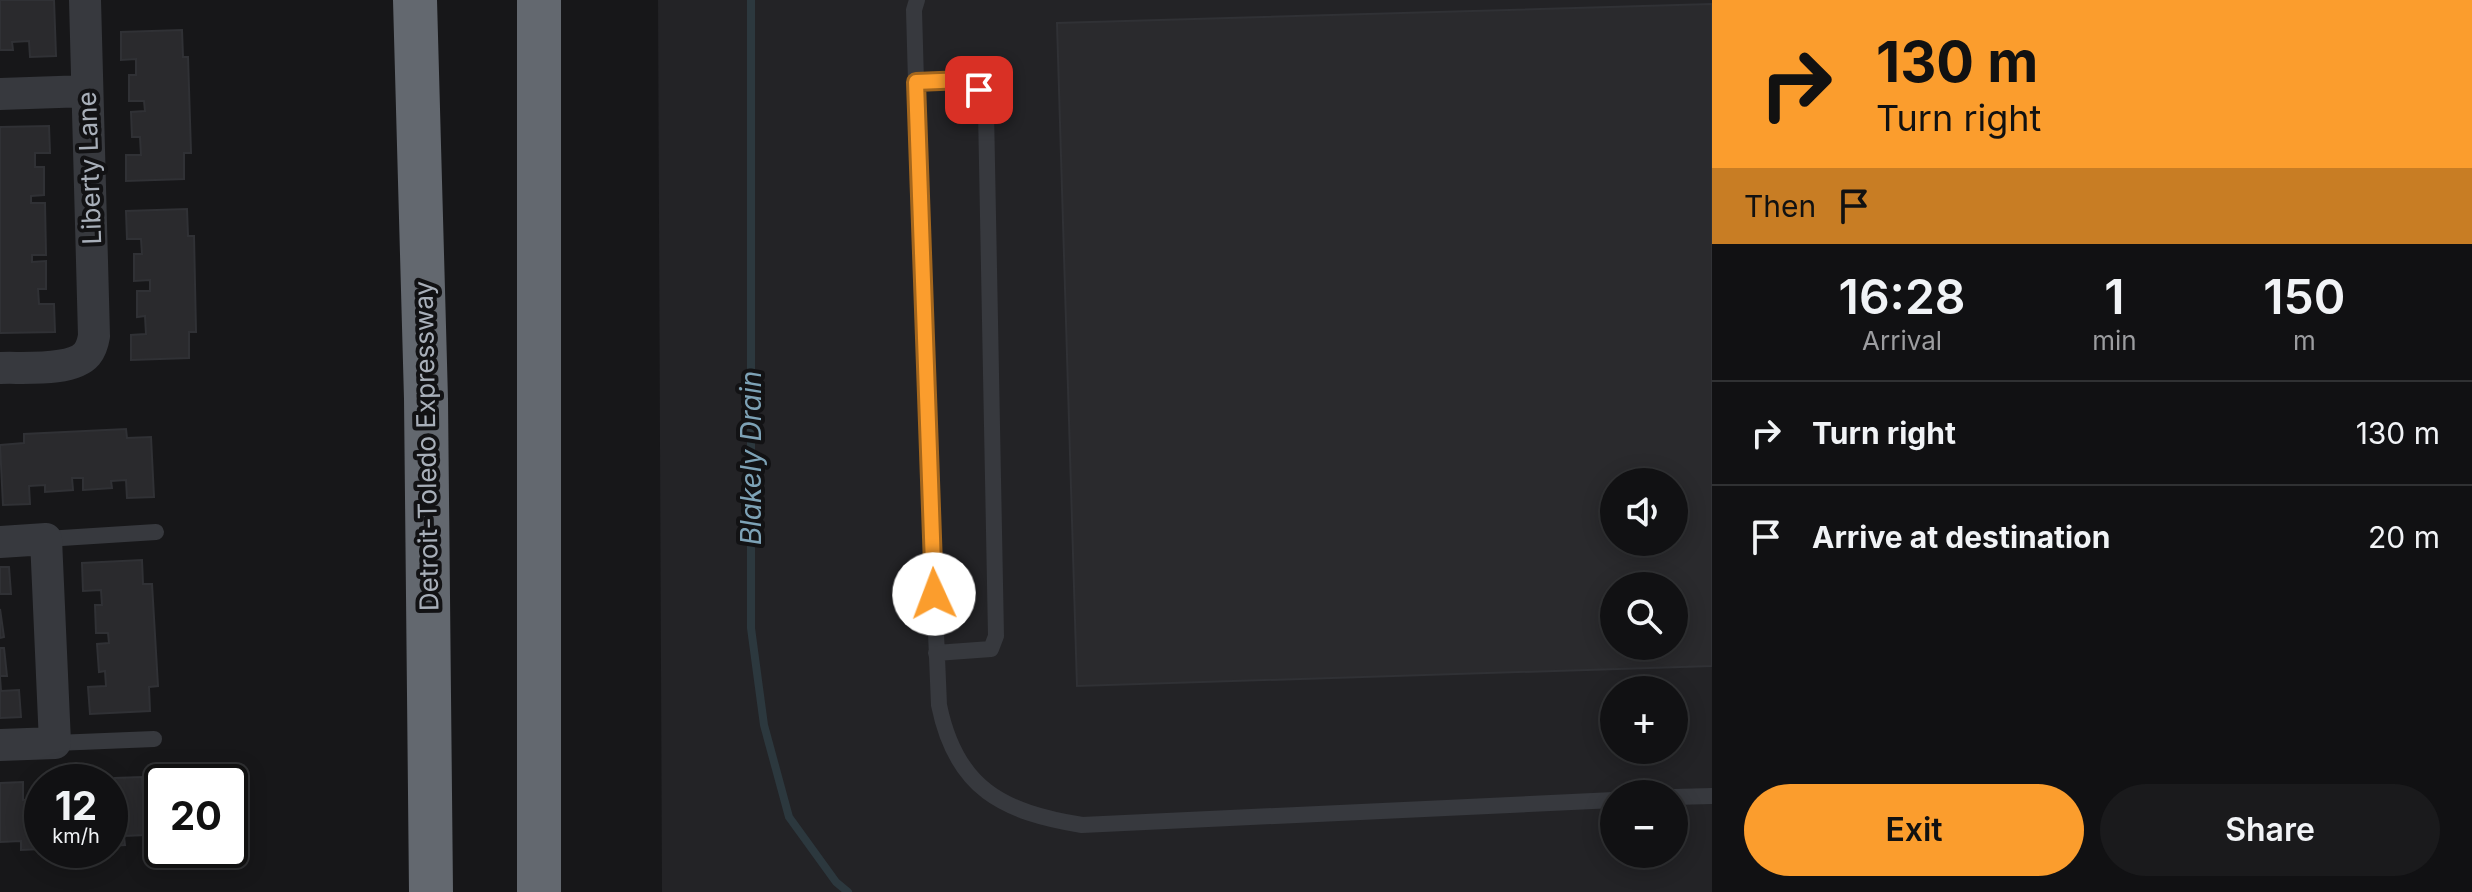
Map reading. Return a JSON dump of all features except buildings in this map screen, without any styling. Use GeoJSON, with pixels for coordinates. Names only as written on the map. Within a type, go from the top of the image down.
{"type":"FeatureCollection","features":[{"type":"Feature","properties":{"kind":"highway","name":"Detroit-Toledo Expressway"},"geometry":{"type":"LineString","coordinates":[[415,0],[426,399],[431,892]]}},
{"type":"Feature","properties":{"kind":"highway"},"geometry":{"type":"LineString","coordinates":[[539,0],[539,892]]}},
{"type":"Feature","properties":{"kind":"street","name":"Liberty Lane"},"geometry":{"type":"LineString","coordinates":[[0,368],[76,363],[86,356],[94,336],[85,0]]}},
{"type":"Feature","properties":{"kind":"street"},"geometry":{"type":"LineString","coordinates":[[0,94],[87,91]]}},
{"type":"Feature","properties":{"kind":"street"},"geometry":{"type":"LineString","coordinates":[[0,542],[46,539],[55,743],[0,745]]}},
{"type":"Feature","properties":{"kind":"lane"},"geometry":{"type":"LineString","coordinates":[[917,0],[914,10],[916,82],[939,705],[944,732],[968,774],[1008,806],[1045,819],[1082,825],[1600,801]]}},
{"type":"Feature","properties":{"kind":"lane"},"geometry":{"type":"LineString","coordinates":[[916,82],[964,80],[979,90],[986,111],[996,636],[991,649],[936,653]]}},
{"type":"Feature","properties":{"kind":"lane"},"geometry":{"type":"LineString","coordinates":[[46,539],[156,532]]}},
{"type":"Feature","properties":{"kind":"lane"},"geometry":{"type":"LineString","coordinates":[[55,743],[154,739]]}},
{"type":"Feature","properties":{"kind":"lane"},"geometry":{"type":"LineString","coordinates":[[1688,797],[1712,796]]}},
{"type":"Feature","properties":{"kind":"shaded area"},"geometry":{"type":"Polygon","coordinates":[[[658,0],[1712,0],[1712,892],[662,892],[658,0]]]}},
{"type":"Feature","properties":{"kind":"waterway","name":"Blakely Drain"},"geometry":{"type":"LineString","coordinates":[[751,0],[751,628],[764,725],[789,817],[836,882],[848,892]]}},
{"type":"Feature","properties":{"kind":"route"},"geometry":{"type":"LineString","coordinates":[[934,594],[916,82],[964,80],[979,90]]}}]}
